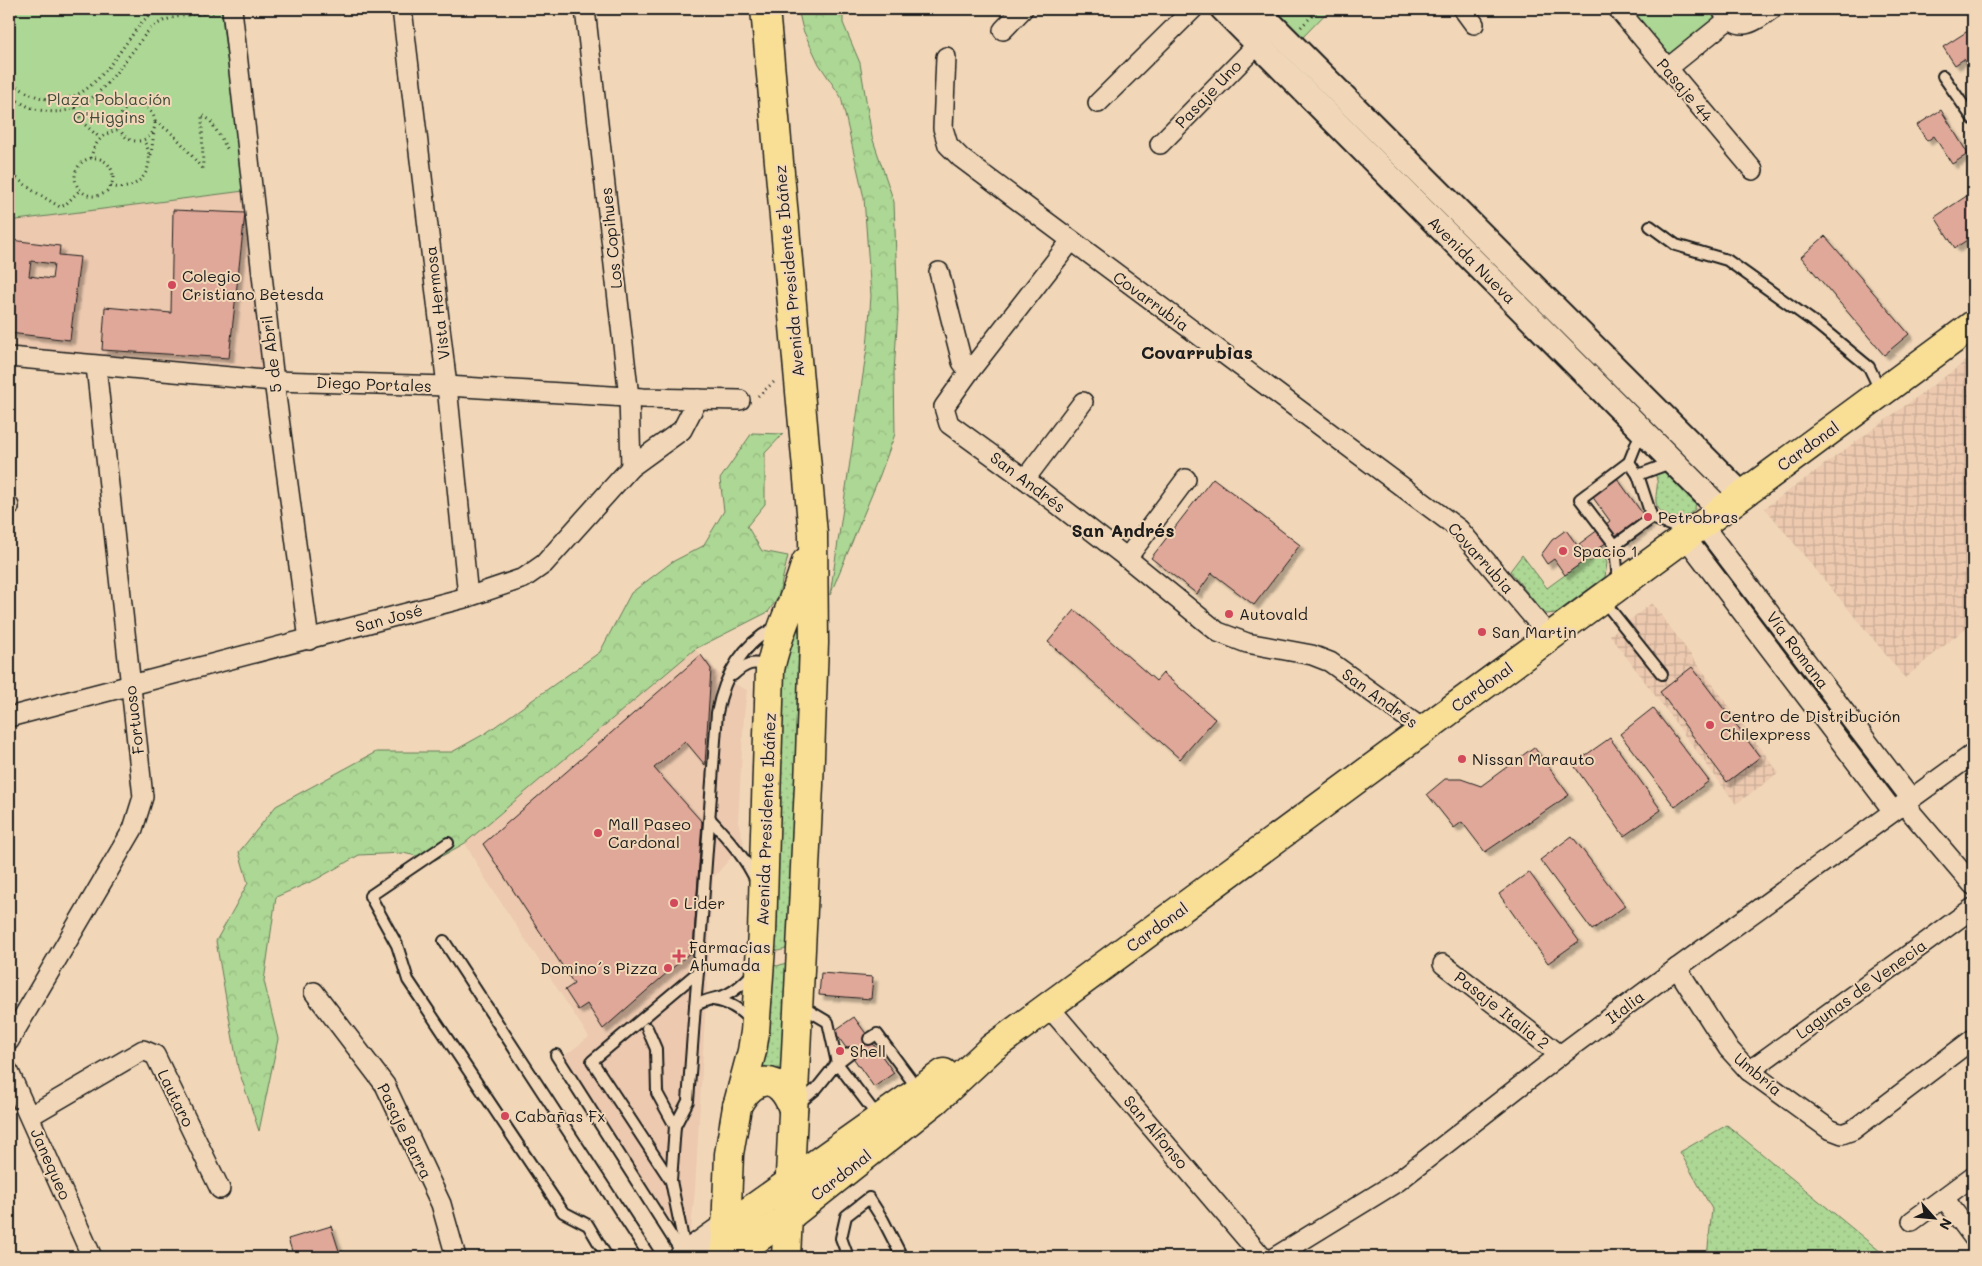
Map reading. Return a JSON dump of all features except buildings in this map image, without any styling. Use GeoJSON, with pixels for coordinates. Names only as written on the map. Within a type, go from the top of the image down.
{"type":"FeatureCollection","features":[{"type":"Feature","properties":{"kind":"main road","name":"Avenida Presidente Ibáñez"},"geometry":{"type":"LineString","coordinates":[[765,9],[813,534],[814,643],[786,1257]]}},
{"type":"Feature","properties":{"kind":"main road","name":"Cardonal"},"geometry":{"type":"LineString","coordinates":[[730,1257],[787,1218],[937,1100],[992,1048],[1973,326]]}},
{"type":"Feature","properties":{"kind":"main road","name":"Avenida Presidente Ibáñez"},"geometry":{"type":"LineString","coordinates":[[725,1257],[727,1173],[736,1107],[752,1050],[755,1032],[762,933],[770,670],[776,644],[801,581],[813,534]]}},
{"type":"Feature","properties":{"kind":"main road"},"geometry":{"type":"LineString","coordinates":[[783,624],[793,620],[804,623],[808,626],[814,643]]}},
{"type":"Feature","properties":{"kind":"main road"},"geometry":{"type":"LineString","coordinates":[[762,933],[764,947],[769,953],[780,959],[785,959],[796,952],[802,939]]}},
{"type":"Feature","properties":{"kind":"main road","name":"Cardonal"},"geometry":{"type":"LineString","coordinates":[[725,1228],[952,1067],[992,1048]]}},
{"type":"Feature","properties":{"kind":"main road"},"geometry":{"type":"LineString","coordinates":[[736,1107],[751,1087],[758,1083],[769,1082],[776,1084],[786,1092],[792,1109]]}},
{"type":"Feature","properties":{"kind":"main road"},"geometry":{"type":"LineString","coordinates":[[792,1257],[813,1212],[834,1181]]}},
{"type":"Feature","properties":{"kind":"main road"},"geometry":{"type":"LineString","coordinates":[[685,1257],[725,1228]]}},
{"type":"Feature","properties":{"kind":"street","name":"Vista Hermosa"},"geometry":{"type":"LineString","coordinates":[[402,9],[447,386],[468,597]]}},
{"type":"Feature","properties":{"kind":"street","name":"Los Copihues"},"geometry":{"type":"LineString","coordinates":[[585,9],[629,397],[631,467]]}},
{"type":"Feature","properties":{"kind":"street"},"geometry":{"type":"LineString","coordinates":[[1003,30],[1023,9]]}},
{"type":"Feature","properties":{"kind":"street"},"geometry":{"type":"LineString","coordinates":[[1098,103],[1193,9]]}},
{"type":"Feature","properties":{"kind":"street","name":"Avenida Nueva"},"geometry":{"type":"LineString","coordinates":[[1256,9],[1584,337],[1708,520]]}},
{"type":"Feature","properties":{"kind":"street"},"geometry":{"type":"LineString","coordinates":[[1463,9],[1474,24]]}},
{"type":"Feature","properties":{"kind":"street","name":"Pasaje 44"},"geometry":{"type":"LineString","coordinates":[[1618,9],[1753,170]]}},
{"type":"Feature","properties":{"kind":"street"},"geometry":{"type":"LineString","coordinates":[[1668,68],[1725,14],[1741,25],[1753,22],[1772,9]]}},
{"type":"Feature","properties":{"kind":"street","name":"5 de Abril"},"geometry":{"type":"LineString","coordinates":[[227,10],[309,640]]}},
{"type":"Feature","properties":{"kind":"street","name":"Avenida Nueva"},"geometry":{"type":"LineString","coordinates":[[1232,12],[1258,44],[1673,462],[1708,520]]}},
{"type":"Feature","properties":{"kind":"street","name":"Pasaje Uno"},"geometry":{"type":"LineString","coordinates":[[1160,144],[1258,44]]}},
{"type":"Feature","properties":{"kind":"street","name":"Covarrubia"},"geometry":{"type":"LineString","coordinates":[[946,57],[943,128],[948,145],[961,158],[1459,529],[1550,637]]}},
{"type":"Feature","properties":{"kind":"street"},"geometry":{"type":"LineString","coordinates":[[1406,193],[1423,176]]}},
{"type":"Feature","properties":{"kind":"street","name":"San Andrés"},"geometry":{"type":"LineString","coordinates":[[1070,241],[944,407],[949,424],[1025,479],[1218,632],[1247,643],[1312,656],[1330,662],[1424,730]]}},
{"type":"Feature","properties":{"kind":"street"},"geometry":{"type":"LineString","coordinates":[[939,272],[962,362],[969,372]]}},
{"type":"Feature","properties":{"kind":"street"},"geometry":{"type":"LineString","coordinates":[[1566,354],[1584,337]]}},
{"type":"Feature","properties":{"kind":"street","name":"Diego Portales"},"geometry":{"type":"LineString","coordinates":[[9,357],[274,381],[447,386],[629,397],[740,400]]}},
{"type":"Feature","properties":{"kind":"street","name":"Fortuoso"},"geometry":{"type":"LineString","coordinates":[[9,1041],[133,829],[143,797],[96,366]]}},
{"type":"Feature","properties":{"kind":"street","name":"San José"},"geometry":{"type":"LineString","coordinates":[[9,718],[468,597],[524,578],[544,564],[631,467],[682,430],[698,399]]}},
{"type":"Feature","properties":{"kind":"street"},"geometry":{"type":"LineString","coordinates":[[1025,479],[1083,402]]}},
{"type":"Feature","properties":{"kind":"street"},"geometry":{"type":"LineString","coordinates":[[1127,558],[1186,480]]}},
{"type":"Feature","properties":{"kind":"street","name":"Vía Romana"},"geometry":{"type":"LineString","coordinates":[[1708,520],[1903,805],[1973,885]]}},
{"type":"Feature","properties":{"kind":"street","name":"Italia"},"geometry":{"type":"LineString","coordinates":[[1275,1257],[1397,1182],[1560,1055],[1677,968],[1973,754]]}},
{"type":"Feature","properties":{"kind":"street","name":"Lagunas de Venecia"},"geometry":{"type":"LineString","coordinates":[[1749,1070],[1973,908]]}},
{"type":"Feature","properties":{"kind":"street","name":"Pasaje Italia 2"},"geometry":{"type":"LineString","coordinates":[[1443,964],[1560,1055]]}},
{"type":"Feature","properties":{"kind":"street","name":"Umbría"},"geometry":{"type":"LineString","coordinates":[[1677,968],[1728,1048],[1749,1070],[1829,1129],[1842,1134],[1853,1130],[1973,1039]]}},
{"type":"Feature","properties":{"kind":"street","name":"Pasaje Barra"},"geometry":{"type":"LineString","coordinates":[[314,992],[385,1085],[441,1204],[456,1257]]}},
{"type":"Feature","properties":{"kind":"street","name":"San Alfonso"},"geometry":{"type":"LineString","coordinates":[[1049,1007],[1262,1257]]}},
{"type":"Feature","properties":{"kind":"street","name":"Lautaro"},"geometry":{"type":"LineString","coordinates":[[30,1116],[144,1050],[155,1055],[220,1189]]}},
{"type":"Feature","properties":{"kind":"street","name":"Janequeo"},"geometry":{"type":"LineString","coordinates":[[9,1072],[92,1257]]}},
{"type":"Feature","properties":{"kind":"street"},"geometry":{"type":"LineString","coordinates":[[1912,1222],[1973,1176]]}},
{"type":"Feature","properties":{"kind":"street"},"geometry":{"type":"LineString","coordinates":[[1944,1198],[1973,1237]]}},
{"type":"Feature","properties":{"kind":"lane"},"geometry":{"type":"LineString","coordinates":[[1943,76],[1973,119]]}},
{"type":"Feature","properties":{"kind":"lane"},"geometry":{"type":"LineString","coordinates":[[1650,226],[1676,245],[1727,260],[1818,325],[1869,367],[1881,393]]}},
{"type":"Feature","properties":{"kind":"lane"},"geometry":{"type":"LineString","coordinates":[[1642,430],[1629,462],[1580,499],[1614,545],[1610,593],[1662,674]]}},
{"type":"Feature","properties":{"kind":"lane"},"geometry":{"type":"LineString","coordinates":[[1629,462],[1638,475],[1652,518],[1678,530],[1708,520]]}},
{"type":"Feature","properties":{"kind":"lane"},"geometry":{"type":"LineString","coordinates":[[1638,475],[1673,462]]}},
{"type":"Feature","properties":{"kind":"lane"},"geometry":{"type":"LineString","coordinates":[[1614,545],[1652,518]]}},
{"type":"Feature","properties":{"kind":"lane"},"geometry":{"type":"LineString","coordinates":[[685,1257],[671,1181],[675,1126],[688,1102],[700,1003],[698,972],[711,820],[717,713],[720,697],[741,655],[764,632],[783,624]]}},
{"type":"Feature","properties":{"kind":"lane"},"geometry":{"type":"LineString","coordinates":[[728,679],[742,666],[752,663],[765,666],[770,670]]}},
{"type":"Feature","properties":{"kind":"lane"},"geometry":{"type":"LineString","coordinates":[[711,820],[736,847],[749,866],[763,899]]}},
{"type":"Feature","properties":{"kind":"lane"},"geometry":{"type":"LineString","coordinates":[[448,843],[370,896],[396,945],[408,980],[563,1212],[588,1225],[607,1257]]}},
{"type":"Feature","properties":{"kind":"lane"},"geometry":{"type":"LineString","coordinates":[[444,941],[650,1257]]}},
{"type":"Feature","properties":{"kind":"lane"},"geometry":{"type":"LineString","coordinates":[[700,1003],[727,994],[738,988],[754,972],[760,962]]}},
{"type":"Feature","properties":{"kind":"lane"},"geometry":{"type":"LineString","coordinates":[[671,1181],[592,1061],[698,972]]}},
{"type":"Feature","properties":{"kind":"lane"},"geometry":{"type":"LineString","coordinates":[[700,1003],[722,1001],[739,1009],[751,1023],[755,1032]]}},
{"type":"Feature","properties":{"kind":"lane"},"geometry":{"type":"LineString","coordinates":[[798,1004],[828,1022],[837,1063],[880,1119]]}},
{"type":"Feature","properties":{"kind":"lane"},"geometry":{"type":"LineString","coordinates":[[648,1028],[656,1049],[657,1093],[675,1126]]}},
{"type":"Feature","properties":{"kind":"lane"},"geometry":{"type":"LineString","coordinates":[[869,1039],[876,1034],[918,1090]]}},
{"type":"Feature","properties":{"kind":"lane"},"geometry":{"type":"LineString","coordinates":[[556,1054],[685,1257]]}},
{"type":"Feature","properties":{"kind":"lane"},"geometry":{"type":"LineString","coordinates":[[792,1109],[817,1088],[837,1063],[850,1054]]}},
{"type":"Feature","properties":{"kind":"lane"},"geometry":{"type":"LineString","coordinates":[[848,1257],[841,1238],[846,1216],[869,1198],[902,1257]]}},
{"type":"Feature","properties":{"kind":"path"},"geometry":{"type":"LineString","coordinates":[[9,18],[16,9]]}},
{"type":"Feature","properties":{"kind":"path"},"geometry":{"type":"LineString","coordinates":[[9,81],[26,93],[43,100],[65,100],[74,97],[94,83],[142,22],[151,14],[164,9]]}},
{"type":"Feature","properties":{"kind":"path"},"geometry":{"type":"LineString","coordinates":[[1296,33],[1319,9]]}},
{"type":"Feature","properties":{"kind":"path"},"geometry":{"type":"LineString","coordinates":[[9,96],[31,108],[42,110],[55,112],[75,108],[88,102],[102,90],[154,26],[173,18],[227,10]]}},
{"type":"Feature","properties":{"kind":"path"},"geometry":{"type":"LineString","coordinates":[[131,107],[144,107],[152,113],[155,122],[151,135],[143,140],[130,140],[121,130],[121,116],[131,107]]}},
{"type":"Feature","properties":{"kind":"path"},"geometry":{"type":"LineString","coordinates":[[75,108],[84,123],[100,138]]}},
{"type":"Feature","properties":{"kind":"path"},"geometry":{"type":"LineString","coordinates":[[155,122],[169,130],[203,170],[202,115],[210,120],[230,152]]}},
{"type":"Feature","properties":{"kind":"path"},"geometry":{"type":"LineString","coordinates":[[111,186],[127,188],[138,183],[146,174],[154,126]]}},
{"type":"Feature","properties":{"kind":"path"},"geometry":{"type":"LineString","coordinates":[[92,158],[94,148],[100,138],[110,132],[121,130]]}},
{"type":"Feature","properties":{"kind":"path"},"geometry":{"type":"LineString","coordinates":[[143,140],[148,147],[150,158]]}},
{"type":"Feature","properties":{"kind":"path"},"geometry":{"type":"LineString","coordinates":[[92,158],[102,160],[110,166],[113,176],[111,186],[104,194],[88,196],[80,190],[76,181],[77,171],[82,162],[92,158]]}},
{"type":"Feature","properties":{"kind":"path"},"geometry":{"type":"LineString","coordinates":[[9,172],[32,190],[60,207],[65,205],[80,190]]}},
{"type":"Feature","properties":{"kind":"path"},"geometry":{"type":"LineString","coordinates":[[740,400],[760,395],[778,377]]}},
{"type":"Feature","properties":{"kind":"shaded area","name":"Colegio Cristiano Betesda"},"geometry":{"type":"Polygon","coordinates":[[[244,191],[266,372],[9,353],[9,221],[244,191]]]}},
{"type":"Feature","properties":{"kind":"shaded area"},"geometry":{"type":"Polygon","coordinates":[[[1973,356],[1973,622],[1905,678],[1765,508],[1973,356]]]}},
{"type":"Feature","properties":{"kind":"shaded area"},"geometry":{"type":"Polygon","coordinates":[[[1652,603],[1779,773],[1736,804],[1610,635],[1652,603]]]}},
{"type":"Feature","properties":{"kind":"shaded area"},"geometry":{"type":"Polygon","coordinates":[[[695,649],[724,679],[747,690],[738,822],[744,843],[713,878],[695,1190],[691,1229],[682,1238],[563,1057],[589,1037],[483,875],[465,843],[695,649]]]}},
{"type":"Feature","properties":{"kind":"green space","name":"Plaza Población O'Higgins"},"geometry":{"type":"Polygon","coordinates":[[[19,9],[221,9],[244,191],[9,221],[9,22],[19,9]]]}},
{"type":"Feature","properties":{"kind":"green space"},"geometry":{"type":"Polygon","coordinates":[[[798,9],[843,9],[843,23],[860,63],[872,137],[894,202],[898,311],[894,372],[895,434],[830,595],[867,348],[871,296],[864,198],[841,97],[819,64],[803,30],[798,9]]]}},
{"type":"Feature","properties":{"kind":"green space"},"geometry":{"type":"Polygon","coordinates":[[[1275,9],[1330,9],[1303,37],[1275,9]]]}},
{"type":"Feature","properties":{"kind":"green space"},"geometry":{"type":"Polygon","coordinates":[[[1625,9],[1713,9],[1721,19],[1669,59],[1625,9]]]}},
{"type":"Feature","properties":{"kind":"green space"},"geometry":{"type":"Polygon","coordinates":[[[1584,354],[1712,479],[1713,485],[1581,356],[1584,354]]]}},
{"type":"Feature","properties":{"kind":"green space"},"geometry":{"type":"Polygon","coordinates":[[[752,433],[783,434],[765,453],[765,504],[747,526],[762,551],[788,556],[778,598],[768,612],[695,649],[465,843],[435,860],[403,853],[359,855],[317,879],[276,897],[264,981],[278,1039],[259,1131],[238,1068],[216,941],[248,883],[239,852],[276,806],[376,752],[452,752],[486,733],[600,652],[631,593],[672,562],[703,546],[724,511],[720,479],[752,433]]]}},
{"type":"Feature","properties":{"kind":"green space"},"geometry":{"type":"Polygon","coordinates":[[[1667,471],[1696,499],[1695,509],[1687,516],[1678,519],[1662,512],[1656,502],[1657,481],[1655,474],[1667,471]]]}},
{"type":"Feature","properties":{"kind":"green space"},"geometry":{"type":"Polygon","coordinates":[[[1603,554],[1607,563],[1605,577],[1556,613],[1547,614],[1543,612],[1510,571],[1522,555],[1547,588],[1587,559],[1590,562],[1603,554]]]}},
{"type":"Feature","properties":{"kind":"green space"},"geometry":{"type":"Polygon","coordinates":[[[1715,554],[1887,781],[1886,785],[1884,785],[1712,558],[1715,554]]]}},
{"type":"Feature","properties":{"kind":"green space"},"geometry":{"type":"Polygon","coordinates":[[[796,627],[802,641],[788,944],[786,949],[778,951],[775,950],[780,680],[796,627]]]}},
{"type":"Feature","properties":{"kind":"green space"},"geometry":{"type":"Polygon","coordinates":[[[789,962],[788,1078],[754,1075],[768,963],[777,966],[789,962]]]}},
{"type":"Feature","properties":{"kind":"green space"},"geometry":{"type":"Polygon","coordinates":[[[1727,1125],[1887,1257],[1707,1257],[1712,1209],[1680,1152],[1727,1125]]]}},
{"type":"Feature","properties":{"kind":"place","name":"Colegio Cristiano Betesda"},"geometry":{"type":"Point","coordinates":[172,285]}},
{"type":"Feature","properties":{"kind":"place","name":"Petrobras"},"geometry":{"type":"Point","coordinates":[1648,517]}},
{"type":"Feature","properties":{"kind":"place","name":"Spacio 1"},"geometry":{"type":"Point","coordinates":[1563,551]}},
{"type":"Feature","properties":{"kind":"place","name":"Autovald"},"geometry":{"type":"Point","coordinates":[1229,614]}},
{"type":"Feature","properties":{"kind":"place","name":"San Martin"},"geometry":{"type":"Point","coordinates":[1482,632]}},
{"type":"Feature","properties":{"kind":"place","name":"Centro de Distribución Chilexpress"},"geometry":{"type":"Point","coordinates":[1710,725]}},
{"type":"Feature","properties":{"kind":"place","name":"Nissan Marauto"},"geometry":{"type":"Point","coordinates":[1462,759]}},
{"type":"Feature","properties":{"kind":"place","name":"Mall Paseo Cardonal"},"geometry":{"type":"Point","coordinates":[598,833]}},
{"type":"Feature","properties":{"kind":"place","name":"Lider"},"geometry":{"type":"Point","coordinates":[674,903]}},
{"type":"Feature","properties":{"kind":"place","name":"Farmacias Ahumada"},"geometry":{"type":"Point","coordinates":[679,956]}},
{"type":"Feature","properties":{"kind":"place","name":"Domino´s Pizza"},"geometry":{"type":"Point","coordinates":[668,968]}},
{"type":"Feature","properties":{"kind":"place","name":"Shell"},"geometry":{"type":"Point","coordinates":[840,1051]}},
{"type":"Feature","properties":{"kind":"place","name":"Cabañas Fx"},"geometry":{"type":"Point","coordinates":[505,1116]}},
{"type":"Feature","properties":{"kind":"district","name":"Covarrubias"},"geometry":{"type":"Point","coordinates":[1197,353]}},
{"type":"Feature","properties":{"kind":"district","name":"San Andrés"},"geometry":{"type":"Point","coordinates":[1123,531]}}]}
